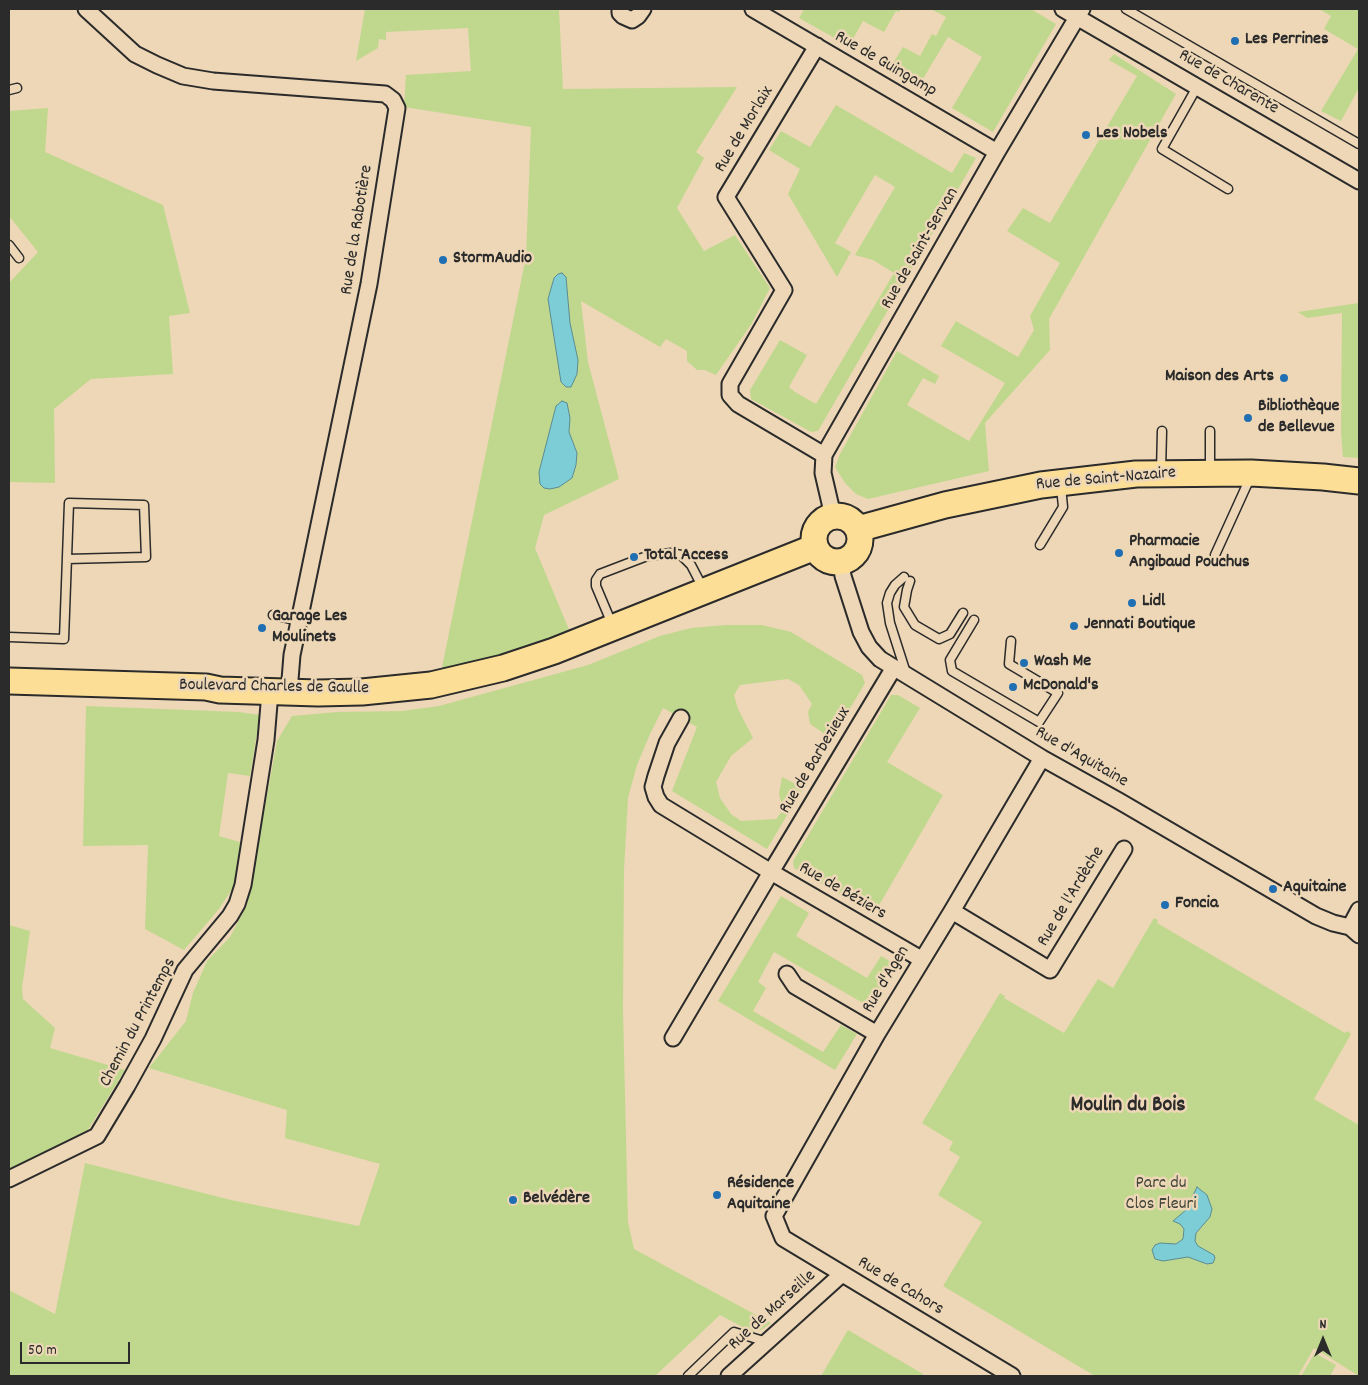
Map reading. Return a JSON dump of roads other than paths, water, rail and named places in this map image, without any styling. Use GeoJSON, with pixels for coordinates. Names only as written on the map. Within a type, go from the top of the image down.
{"type":"FeatureCollection","features":[{"type":"Feature","properties":{"kind":"main road","name":"Rue de Saint-Nazaire"},"geometry":{"type":"LineString","coordinates":[[858,529],[945,505],[1041,485],[1136,474],[1251,473],[1359,481]]}},
{"type":"Feature","properties":{"kind":"main road"},"geometry":{"type":"LineString","coordinates":[[840,515],[850,519],[858,529],[860,538],[857,552],[841,562],[823,558],[815,546],[814,533],[824,519],[840,515]]}},
{"type":"Feature","properties":{"kind":"main road","name":"Boulevard Charles de Gaulle"},"geometry":{"type":"LineString","coordinates":[[9,681],[325,693],[431,685],[503,668],[554,651],[815,546]]}},
{"type":"Feature","properties":{"kind":"street","name":"Rue de la Rabotière"},"geometry":{"type":"LineString","coordinates":[[86,9],[136,54],[157,66],[183,76],[213,81],[385,94],[393,100],[396,108],[369,284],[292,655],[280,692]]}},
{"type":"Feature","properties":{"kind":"street"},"geometry":{"type":"LineString","coordinates":[[620,9],[622,16],[632,20],[643,9]]}},
{"type":"Feature","properties":{"kind":"street","name":"Rue de Guingamp"},"geometry":{"type":"LineString","coordinates":[[753,9],[997,152]]}},
{"type":"Feature","properties":{"kind":"street","name":"Rue de Charente"},"geometry":{"type":"LineString","coordinates":[[1063,9],[1080,13],[1197,87],[1359,181]]}},
{"type":"Feature","properties":{"kind":"street","name":"Rue de Saint-Servan"},"geometry":{"type":"LineString","coordinates":[[824,455],[936,262],[997,152],[1080,13]]}},
{"type":"Feature","properties":{"kind":"street","name":"Rue de Morlaix"},"geometry":{"type":"LineString","coordinates":[[817,46],[726,197],[784,290],[730,384],[730,395],[738,404],[824,455]]}},
{"type":"Feature","properties":{"kind":"street"},"geometry":{"type":"LineString","coordinates":[[824,455],[823,473],[833,516]]}},
{"type":"Feature","properties":{"kind":"street","name":"Rue d'Aquitaine"},"geometry":{"type":"LineString","coordinates":[[841,562],[843,576],[869,647],[893,669],[1042,758],[1316,916],[1355,931]]}},
{"type":"Feature","properties":{"kind":"street","name":"Rue de Barbezieux"},"geometry":{"type":"LineString","coordinates":[[673,1038],[893,669]]}},
{"type":"Feature","properties":{"kind":"street","name":"Chemin du Printemps"},"geometry":{"type":"LineString","coordinates":[[9,1179],[97,1136],[128,1086],[153,1039],[185,970],[230,916],[237,904],[243,884],[266,740],[280,692]]}},
{"type":"Feature","properties":{"kind":"street","name":"Rue de Béziers"},"geometry":{"type":"LineString","coordinates":[[681,718],[667,743],[653,786],[656,797],[661,805],[771,872],[921,959]]}},
{"type":"Feature","properties":{"kind":"street","name":"Rue d'Agen"},"geometry":{"type":"LineString","coordinates":[[776,1224],[774,1216],[877,1034],[1042,758]]}},
{"type":"Feature","properties":{"kind":"street","name":"Rue de l'Ardèche"},"geometry":{"type":"LineString","coordinates":[[952,911],[1050,970],[1124,849]]}},
{"type":"Feature","properties":{"kind":"street"},"geometry":{"type":"LineString","coordinates":[[1355,931],[1359,910]]}},
{"type":"Feature","properties":{"kind":"street"},"geometry":{"type":"LineString","coordinates":[[787,974],[795,986],[877,1034]]}},
{"type":"Feature","properties":{"kind":"street","name":"Rue de Cahors"},"geometry":{"type":"LineString","coordinates":[[776,1224],[783,1238],[1012,1376]]}},
{"type":"Feature","properties":{"kind":"street","name":"Rue de Marseille"},"geometry":{"type":"LineString","coordinates":[[729,1376],[842,1274]]}},
{"type":"Feature","properties":{"kind":"lane"},"geometry":{"type":"LineString","coordinates":[[1126,9],[1359,144]]}},
{"type":"Feature","properties":{"kind":"lane"},"geometry":{"type":"LineString","coordinates":[[1197,87],[1162,149],[1228,189]]}},
{"type":"Feature","properties":{"kind":"lane"},"geometry":{"type":"LineString","coordinates":[[9,246],[19,258]]}},
{"type":"Feature","properties":{"kind":"lane"},"geometry":{"type":"LineString","coordinates":[[1161,474],[1162,430]]}},
{"type":"Feature","properties":{"kind":"lane"},"geometry":{"type":"LineString","coordinates":[[1210,432],[1210,473]]}},
{"type":"Feature","properties":{"kind":"lane"},"geometry":{"type":"LineString","coordinates":[[1215,555],[1251,473]]}},
{"type":"Feature","properties":{"kind":"lane"},"geometry":{"type":"LineString","coordinates":[[1040,545],[1062,507],[1060,482]]}},
{"type":"Feature","properties":{"kind":"lane"},"geometry":{"type":"LineString","coordinates":[[9,638],[64,639],[66,559],[68,503],[144,505],[146,557],[66,559]]}},
{"type":"Feature","properties":{"kind":"lane"},"geometry":{"type":"LineString","coordinates":[[613,626],[596,586],[596,580],[600,574],[647,556],[671,553],[681,555],[691,565],[704,590]]}},
{"type":"Feature","properties":{"kind":"lane"},"geometry":{"type":"LineString","coordinates":[[907,677],[890,623],[887,603],[895,585],[907,579],[904,607],[915,626],[939,639],[950,634],[963,612]]}},
{"type":"Feature","properties":{"kind":"lane"},"geometry":{"type":"LineString","coordinates":[[273,615],[299,621]]}},
{"type":"Feature","properties":{"kind":"lane"},"geometry":{"type":"LineString","coordinates":[[974,620],[950,660],[952,671],[1039,722],[1058,693],[1009,664],[1011,641]]}},
{"type":"Feature","properties":{"kind":"lane"},"geometry":{"type":"LineString","coordinates":[[688,1376],[734,1332],[767,1342]]}},
{"type":"Feature","properties":{"kind":"water"},"geometry":{"type":"Polygon","coordinates":[[[562,273],[566,277],[570,323],[578,360],[577,374],[571,387],[566,387],[561,382],[548,299],[554,278],[562,273]]]}},
{"type":"Feature","properties":{"kind":"water"},"geometry":{"type":"Polygon","coordinates":[[[562,401],[567,403],[570,418],[569,432],[577,453],[576,465],[572,478],[559,487],[544,488],[540,484],[539,472],[556,406],[562,401]]]}},
{"type":"Feature","properties":{"kind":"water"},"geometry":{"type":"Polygon","coordinates":[[[1197,1187],[1207,1195],[1212,1209],[1210,1217],[1196,1233],[1195,1241],[1198,1246],[1214,1255],[1213,1263],[1207,1264],[1188,1257],[1163,1261],[1155,1259],[1152,1250],[1155,1245],[1160,1243],[1176,1244],[1183,1239],[1184,1229],[1180,1224],[1173,1221],[1186,1210],[1197,1187]]]}},
{"type":"Feature","properties":{"kind":"place","name":"Les Perrines"},"geometry":{"type":"Point","coordinates":[1235,41]}},
{"type":"Feature","properties":{"kind":"place","name":"Les Nobels"},"geometry":{"type":"Point","coordinates":[1086,135]}},
{"type":"Feature","properties":{"kind":"place","name":"StormAudio"},"geometry":{"type":"Point","coordinates":[443,260]}},
{"type":"Feature","properties":{"kind":"place","name":"Maison des Arts"},"geometry":{"type":"Point","coordinates":[1284,378]}},
{"type":"Feature","properties":{"kind":"place","name":"Bibliothèque de Bellevue"},"geometry":{"type":"Point","coordinates":[1248,418]}},
{"type":"Feature","properties":{"kind":"place","name":"Pharmacie Angibaud Pouchus"},"geometry":{"type":"Point","coordinates":[1119,553]}},
{"type":"Feature","properties":{"kind":"place","name":"Total Access"},"geometry":{"type":"Point","coordinates":[634,557]}},
{"type":"Feature","properties":{"kind":"place","name":"Lidl"},"geometry":{"type":"Point","coordinates":[1132,603]}},
{"type":"Feature","properties":{"kind":"place","name":"Jennati Boutique"},"geometry":{"type":"Point","coordinates":[1074,626]}},
{"type":"Feature","properties":{"kind":"place","name":"Garage Les Moulinets"},"geometry":{"type":"Point","coordinates":[262,628]}},
{"type":"Feature","properties":{"kind":"place","name":"Wash Me"},"geometry":{"type":"Point","coordinates":[1024,663]}},
{"type":"Feature","properties":{"kind":"place","name":"McDonald's"},"geometry":{"type":"Point","coordinates":[1013,687]}},
{"type":"Feature","properties":{"kind":"place","name":"Aquitaine"},"geometry":{"type":"Point","coordinates":[1273,889]}},
{"type":"Feature","properties":{"kind":"place","name":"Foncia"},"geometry":{"type":"Point","coordinates":[1165,905]}},
{"type":"Feature","properties":{"kind":"place","name":"Résidence Aquitaine"},"geometry":{"type":"Point","coordinates":[717,1195]}},
{"type":"Feature","properties":{"kind":"place","name":"Belvédère"},"geometry":{"type":"Point","coordinates":[513,1200]}},
{"type":"Feature","properties":{"kind":"district","name":"Moulin du Bois"},"geometry":{"type":"Point","coordinates":[1128,1107]}},
{"type":"Feature","properties":{"kind":"park label","name":"Parc du Clos Fleuri"},"geometry":{"type":"Point","coordinates":[1161,1195]}}]}
